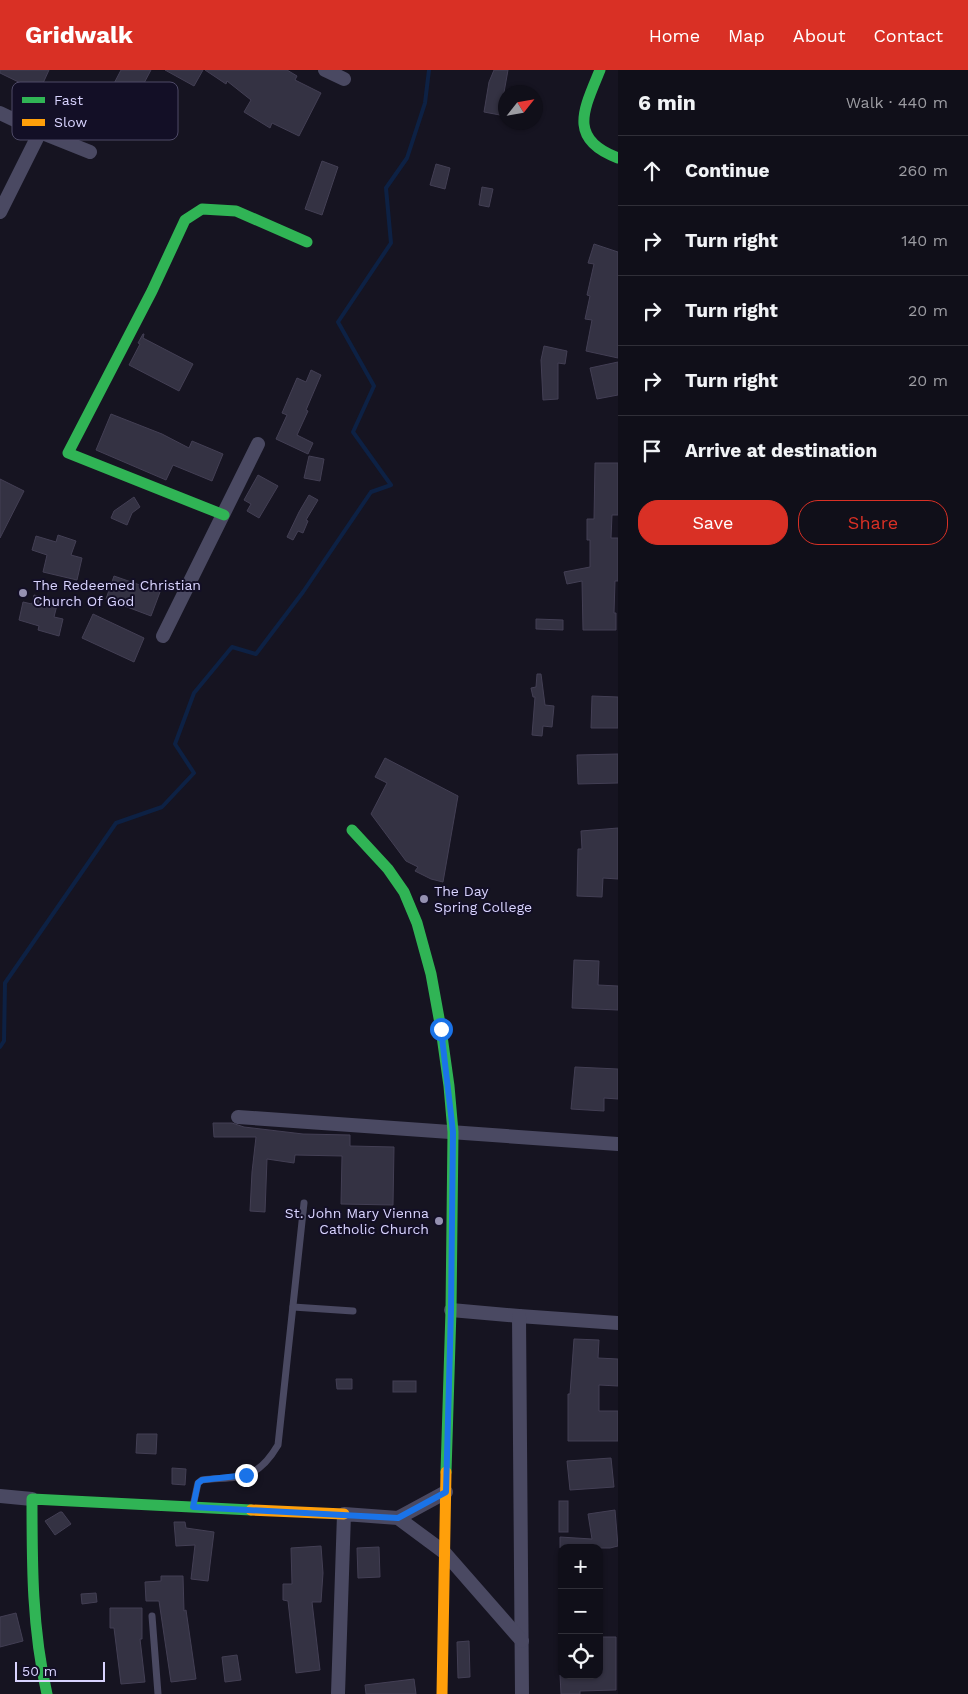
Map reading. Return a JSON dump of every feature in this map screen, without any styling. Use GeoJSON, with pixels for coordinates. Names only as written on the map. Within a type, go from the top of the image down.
{"type":"FeatureCollection","features":[{"type":"Feature","properties":{"kind":"street"},"geometry":{"type":"LineString","coordinates":[[325,70],[344,78]]}},
{"type":"Feature","properties":{"kind":"street"},"geometry":{"type":"LineString","coordinates":[[600,70],[583,114],[583,126],[586,138],[595,148],[618,158]]}},
{"type":"Feature","properties":{"kind":"street"},"geometry":{"type":"LineString","coordinates":[[0,113],[12,119]]}},
{"type":"Feature","properties":{"kind":"street"},"geometry":{"type":"LineString","coordinates":[[0,212],[36,140]]}},
{"type":"Feature","properties":{"kind":"street"},"geometry":{"type":"LineString","coordinates":[[60,140],[90,152]]}},
{"type":"Feature","properties":{"kind":"street"},"geometry":{"type":"LineString","coordinates":[[224,515],[68,452],[152,291],[185,220],[202,209],[236,211],[307,242]]}},
{"type":"Feature","properties":{"kind":"street"},"geometry":{"type":"LineString","coordinates":[[163,636],[258,444]]}},
{"type":"Feature","properties":{"kind":"street"},"geometry":{"type":"LineString","coordinates":[[352,830],[388,869],[404,892],[417,923],[431,974],[441,1029],[453,1132],[442,1694]]}},
{"type":"Feature","properties":{"kind":"street"},"geometry":{"type":"LineString","coordinates":[[238,1117],[618,1144]]}},
{"type":"Feature","properties":{"kind":"street"},"geometry":{"type":"LineString","coordinates":[[451,1310],[618,1323]]}},
{"type":"Feature","properties":{"kind":"street"},"geometry":{"type":"LineString","coordinates":[[519,1316],[522,1694]]}},
{"type":"Feature","properties":{"kind":"street"},"geometry":{"type":"LineString","coordinates":[[398,1518],[446,1492]]}},
{"type":"Feature","properties":{"kind":"street"},"geometry":{"type":"LineString","coordinates":[[0,1496],[398,1518],[444,1552],[522,1641]]}},
{"type":"Feature","properties":{"kind":"street"},"geometry":{"type":"LineString","coordinates":[[32,1499],[32,1601],[40,1671],[47,1694]]}},
{"type":"Feature","properties":{"kind":"street"},"geometry":{"type":"LineString","coordinates":[[338,1694],[344,1514]]}},
{"type":"Feature","properties":{"kind":"lane"},"geometry":{"type":"LineString","coordinates":[[193,1507],[198,1483],[202,1480],[246,1475],[257,1470],[268,1461],[278,1445],[304,1203]]}},
{"type":"Feature","properties":{"kind":"lane"},"geometry":{"type":"LineString","coordinates":[[293,1308],[353,1312]]}},
{"type":"Feature","properties":{"kind":"lane"},"geometry":{"type":"LineString","coordinates":[[152,1616],[158,1694]]}},
{"type":"Feature","properties":{"kind":"building"},"geometry":{"type":"Polygon","coordinates":[[[0,70],[49,70],[44,82],[18,82],[0,73],[0,70]]]}},
{"type":"Feature","properties":{"kind":"building"},"geometry":{"type":"Polygon","coordinates":[[[121,70],[151,70],[145,82],[115,82],[121,70]]]}},
{"type":"Feature","properties":{"kind":"building"},"geometry":{"type":"Polygon","coordinates":[[[165,70],[203,70],[194,86],[165,70]]]}},
{"type":"Feature","properties":{"kind":"building"},"geometry":{"type":"Polygon","coordinates":[[[205,70],[287,70],[297,76],[295,80],[321,93],[299,136],[272,123],[270,128],[244,112],[251,100],[227,81],[226,84],[205,70]]]}},
{"type":"Feature","properties":{"kind":"building"},"geometry":{"type":"Polygon","coordinates":[[[494,70],[508,70],[505,85],[498,85],[498,115],[484,112],[489,82],[494,70]]]}},
{"type":"Feature","properties":{"kind":"building"},"geometry":{"type":"Polygon","coordinates":[[[322,161],[338,167],[322,215],[305,209],[322,161]]]}},
{"type":"Feature","properties":{"kind":"building"},"geometry":{"type":"Polygon","coordinates":[[[436,164],[450,168],[445,189],[430,185],[436,164]]]}},
{"type":"Feature","properties":{"kind":"building"},"geometry":{"type":"Polygon","coordinates":[[[482,187],[493,189],[489,207],[479,205],[482,187]]]}},
{"type":"Feature","properties":{"kind":"building"},"geometry":{"type":"Polygon","coordinates":[[[594,244],[618,252],[618,358],[586,351],[592,320],[585,319],[590,296],[587,295],[594,264],[588,263],[594,244]]]}},
{"type":"Feature","properties":{"kind":"building"},"geometry":{"type":"Polygon","coordinates":[[[143,334],[143,338],[193,364],[179,391],[129,365],[143,334]]]}},
{"type":"Feature","properties":{"kind":"building"},"geometry":{"type":"Polygon","coordinates":[[[544,346],[567,351],[565,364],[558,363],[558,399],[543,400],[541,360],[544,346]]]}},
{"type":"Feature","properties":{"kind":"building"},"geometry":{"type":"Polygon","coordinates":[[[618,362],[618,395],[597,399],[590,368],[618,362]]]}},
{"type":"Feature","properties":{"kind":"building"},"geometry":{"type":"Polygon","coordinates":[[[311,370],[321,375],[297,435],[313,443],[308,454],[276,439],[287,415],[282,413],[297,378],[306,382],[311,370]]]}},
{"type":"Feature","properties":{"kind":"building"},"geometry":{"type":"Polygon","coordinates":[[[111,414],[162,434],[189,448],[192,441],[223,454],[212,481],[173,465],[166,480],[96,450],[111,414]]]}},
{"type":"Feature","properties":{"kind":"building"},"geometry":{"type":"Polygon","coordinates":[[[309,456],[324,459],[320,481],[304,478],[309,456]]]}},
{"type":"Feature","properties":{"kind":"building"},"geometry":{"type":"Polygon","coordinates":[[[595,463],[618,463],[618,515],[612,515],[611,538],[618,538],[618,581],[615,581],[614,613],[616,613],[616,630],[583,630],[582,581],[567,584],[564,572],[590,567],[590,540],[587,540],[587,519],[594,519],[595,463]]]}},
{"type":"Feature","properties":{"kind":"building"},"geometry":{"type":"Polygon","coordinates":[[[258,475],[278,486],[259,518],[247,511],[251,504],[244,500],[258,475]]]}},
{"type":"Feature","properties":{"kind":"building"},"geometry":{"type":"Polygon","coordinates":[[[0,479],[24,491],[0,538],[0,479]]]}},
{"type":"Feature","properties":{"kind":"building"},"geometry":{"type":"Polygon","coordinates":[[[309,495],[318,500],[306,520],[308,521],[303,533],[298,531],[293,540],[287,537],[309,495]]]}},
{"type":"Feature","properties":{"kind":"building"},"geometry":{"type":"Polygon","coordinates":[[[134,497],[140,507],[132,513],[127,525],[111,518],[114,511],[134,497]]]}},
{"type":"Feature","properties":{"kind":"building"},"geometry":{"type":"Polygon","coordinates":[[[58,535],[76,541],[71,555],[82,558],[77,580],[43,572],[47,555],[32,550],[36,536],[56,542],[58,535]]]}},
{"type":"Feature","properties":{"kind":"building"},"geometry":{"type":"Polygon","coordinates":[[[114,576],[160,592],[151,616],[106,599],[114,576]]]}},
{"type":"Feature","properties":{"kind":"building"},"geometry":{"type":"Polygon","coordinates":[[[34,595],[58,601],[54,617],[63,619],[59,636],[38,630],[39,626],[19,620],[23,602],[32,604],[34,595]]]}},
{"type":"Feature","properties":{"kind":"building"},"geometry":{"type":"Polygon","coordinates":[[[93,614],[144,638],[134,662],[82,638],[93,614]]]}},
{"type":"Feature","properties":{"kind":"building"},"geometry":{"type":"Polygon","coordinates":[[[536,619],[563,620],[563,630],[536,629],[536,619]]]}},
{"type":"Feature","properties":{"kind":"building"},"geometry":{"type":"Polygon","coordinates":[[[537,674],[541,674],[545,705],[554,706],[552,727],[543,726],[542,736],[532,735],[535,697],[533,697],[531,688],[536,687],[537,674]]]}},
{"type":"Feature","properties":{"kind":"building"},"geometry":{"type":"Polygon","coordinates":[[[592,696],[618,697],[618,728],[591,728],[592,696]]]}},
{"type":"Feature","properties":{"kind":"building"},"geometry":{"type":"Polygon","coordinates":[[[618,754],[618,783],[578,784],[577,755],[618,754]]]}},
{"type":"Feature","properties":{"kind":"building"},"geometry":{"type":"Polygon","coordinates":[[[385,758],[458,796],[443,882],[431,879],[415,871],[418,867],[406,861],[371,814],[387,783],[375,777],[385,758]]]}},
{"type":"Feature","properties":{"kind":"building"},"geometry":{"type":"Polygon","coordinates":[[[618,828],[618,879],[603,878],[602,897],[577,896],[578,849],[582,849],[581,831],[618,828]]]}},
{"type":"Feature","properties":{"kind":"building"},"geometry":{"type":"Polygon","coordinates":[[[574,960],[599,961],[598,985],[618,986],[618,1010],[572,1008],[574,960]]]}},
{"type":"Feature","properties":{"kind":"building"},"geometry":{"type":"Polygon","coordinates":[[[575,1067],[618,1069],[618,1099],[604,1098],[604,1111],[571,1109],[575,1067]]]}},
{"type":"Feature","properties":{"kind":"building"},"geometry":{"type":"Polygon","coordinates":[[[213,1123],[232,1123],[244,1127],[303,1134],[350,1135],[350,1146],[394,1147],[393,1205],[341,1204],[342,1156],[295,1155],[294,1163],[267,1159],[265,1212],[250,1211],[256,1137],[214,1137],[213,1123]]]}},
{"type":"Feature","properties":{"kind":"building"},"geometry":{"type":"Polygon","coordinates":[[[574,1339],[599,1340],[598,1358],[618,1359],[618,1386],[599,1385],[599,1411],[618,1411],[618,1441],[568,1441],[568,1394],[570,1394],[574,1339]]]}},
{"type":"Feature","properties":{"kind":"building"},"geometry":{"type":"Polygon","coordinates":[[[336,1379],[352,1379],[352,1389],[337,1389],[336,1379]]]}},
{"type":"Feature","properties":{"kind":"building"},"geometry":{"type":"Polygon","coordinates":[[[393,1381],[416,1381],[416,1392],[393,1392],[393,1381]]]}},
{"type":"Feature","properties":{"kind":"building"},"geometry":{"type":"Polygon","coordinates":[[[137,1434],[157,1434],[156,1454],[136,1453],[137,1434]]]}},
{"type":"Feature","properties":{"kind":"building"},"geometry":{"type":"Polygon","coordinates":[[[611,1458],[614,1487],[570,1490],[567,1461],[611,1458]]]}},
{"type":"Feature","properties":{"kind":"building"},"geometry":{"type":"Polygon","coordinates":[[[172,1468],[186,1469],[185,1485],[172,1484],[172,1468]]]}},
{"type":"Feature","properties":{"kind":"building"},"geometry":{"type":"Polygon","coordinates":[[[559,1501],[568,1501],[568,1532],[559,1532],[559,1501]]]}},
{"type":"Feature","properties":{"kind":"building"},"geometry":{"type":"Polygon","coordinates":[[[615,1510],[618,1546],[603,1548],[603,1544],[560,1544],[560,1537],[592,1539],[588,1514],[615,1510]]]}},
{"type":"Feature","properties":{"kind":"building"},"geometry":{"type":"Polygon","coordinates":[[[60,1512],[71,1524],[55,1535],[45,1521],[60,1512]]]}},
{"type":"Feature","properties":{"kind":"building"},"geometry":{"type":"Polygon","coordinates":[[[174,1522],[185,1522],[186,1528],[214,1532],[208,1581],[191,1579],[195,1545],[176,1546],[174,1522]]]}},
{"type":"Feature","properties":{"kind":"building"},"geometry":{"type":"Polygon","coordinates":[[[321,1546],[323,1573],[321,1602],[312,1602],[320,1670],[296,1673],[288,1601],[283,1600],[283,1584],[292,1584],[291,1548],[321,1546]]]}},
{"type":"Feature","properties":{"kind":"building"},"geometry":{"type":"Polygon","coordinates":[[[379,1547],[380,1577],[358,1578],[357,1548],[379,1547]]]}},
{"type":"Feature","properties":{"kind":"building"},"geometry":{"type":"Polygon","coordinates":[[[161,1576],[183,1576],[184,1611],[186,1610],[196,1679],[171,1682],[159,1601],[146,1601],[145,1582],[161,1581],[161,1576]]]}},
{"type":"Feature","properties":{"kind":"building"},"geometry":{"type":"Polygon","coordinates":[[[96,1593],[97,1602],[82,1604],[81,1594],[96,1593]]]}},
{"type":"Feature","properties":{"kind":"building"},"geometry":{"type":"Polygon","coordinates":[[[110,1608],[142,1608],[142,1639],[140,1639],[145,1682],[121,1684],[114,1628],[110,1628],[110,1608]]]}},
{"type":"Feature","properties":{"kind":"building"},"geometry":{"type":"Polygon","coordinates":[[[16,1613],[23,1641],[0,1647],[0,1617],[16,1613]]]}},
{"type":"Feature","properties":{"kind":"building"},"geometry":{"type":"Polygon","coordinates":[[[603,1637],[616,1637],[616,1690],[580,1691],[580,1694],[561,1694],[560,1679],[603,1679],[603,1637]]]}},
{"type":"Feature","properties":{"kind":"building"},"geometry":{"type":"Polygon","coordinates":[[[469,1641],[470,1677],[458,1678],[457,1642],[469,1641]]]}},
{"type":"Feature","properties":{"kind":"building"},"geometry":{"type":"Polygon","coordinates":[[[237,1655],[241,1680],[225,1682],[222,1657],[237,1655]]]}},
{"type":"Feature","properties":{"kind":"building"},"geometry":{"type":"Polygon","coordinates":[[[414,1679],[416,1694],[366,1694],[365,1685],[414,1679]]]}},
{"type":"Feature","properties":{"kind":"waterway"},"geometry":{"type":"LineString","coordinates":[[0,1047],[4,1041],[5,983],[116,823],[162,807],[194,773],[175,744],[194,693],[232,647],[256,654],[303,592],[371,492],[391,485],[353,432],[374,386],[338,322],[391,243],[386,188],[407,158],[425,103],[429,70]]}},
{"type":"Feature","properties":{"kind":"traffic: fast"},"geometry":{"type":"LineString","coordinates":[[600,70],[585,110],[584,122],[586,132],[591,142],[618,158]]}},
{"type":"Feature","properties":{"kind":"traffic: fast"},"geometry":{"type":"LineString","coordinates":[[224,515],[68,453],[152,291],[185,220],[202,209],[236,211],[307,242]]}},
{"type":"Feature","properties":{"kind":"traffic: fast"},"geometry":{"type":"LineString","coordinates":[[352,830],[388,869],[404,892],[417,923],[431,974],[441,1029],[453,1132],[451,1310],[446,1472]]}},
{"type":"Feature","properties":{"kind":"traffic: fast"},"geometry":{"type":"LineString","coordinates":[[47,1694],[38,1645],[36,1621],[32,1499],[251,1510]]}},
{"type":"Feature","properties":{"kind":"traffic: slow"},"geometry":{"type":"LineString","coordinates":[[442,1694],[446,1472]]}},
{"type":"Feature","properties":{"kind":"traffic: slow"},"geometry":{"type":"LineString","coordinates":[[251,1510],[344,1514]]}},
{"type":"Feature","properties":{"kind":"place","name":"The Redeemed Christian Church Of God"},"geometry":{"type":"Point","coordinates":[23,593]}},
{"type":"Feature","properties":{"kind":"place","name":"The Day Spring College"},"geometry":{"type":"Point","coordinates":[424,899]}},
{"type":"Feature","properties":{"kind":"place","name":"St. John Mary Vienna Catholic Church"},"geometry":{"type":"Point","coordinates":[439,1221]}},
{"type":"Feature","properties":{"kind":"route"},"geometry":{"type":"LineString","coordinates":[[246,1475],[202,1480],[198,1483],[193,1507],[398,1518],[446,1492],[453,1132],[441,1029]]}}]}
